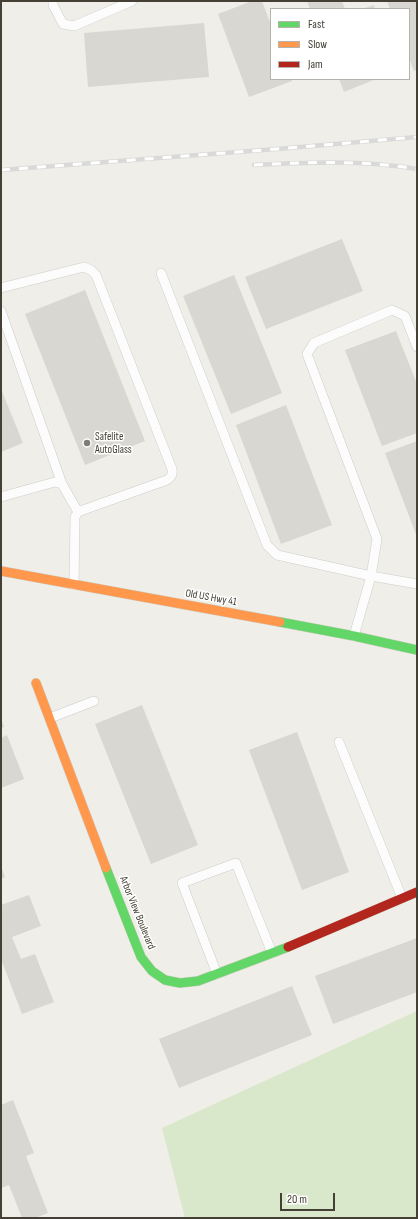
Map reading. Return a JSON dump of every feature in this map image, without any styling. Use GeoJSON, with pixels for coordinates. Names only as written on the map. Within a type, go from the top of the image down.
{"type":"FeatureCollection","features":[{"type":"Feature","properties":{"kind":"street","name":"Old US Hwy 41"},"geometry":{"type":"LineString","coordinates":[[1,571],[354,636],[417,650]]}},
{"type":"Feature","properties":{"kind":"street","name":"Arbor View Boulevard"},"geometry":{"type":"LineString","coordinates":[[36,683],[141,957],[148,968],[158,976],[171,982],[184,984],[198,982],[272,953],[417,892]]}},
{"type":"Feature","properties":{"kind":"lane"},"geometry":{"type":"LineString","coordinates":[[53,1],[52,5],[63,24],[74,26],[132,1]]}},
{"type":"Feature","properties":{"kind":"lane"},"geometry":{"type":"LineString","coordinates":[[1,288],[84,267],[96,274],[173,473],[167,480],[78,512],[75,517],[74,585]]}},
{"type":"Feature","properties":{"kind":"lane"},"geometry":{"type":"LineString","coordinates":[[161,273],[267,545],[277,555],[370,576],[417,584]]}},
{"type":"Feature","properties":{"kind":"lane"},"geometry":{"type":"LineString","coordinates":[[1,310],[62,484],[78,512]]}},
{"type":"Feature","properties":{"kind":"lane"},"geometry":{"type":"LineString","coordinates":[[354,636],[370,576],[376,539],[307,354],[314,343],[392,310],[405,316],[417,347]]}},
{"type":"Feature","properties":{"kind":"lane"},"geometry":{"type":"LineString","coordinates":[[1,498],[55,482],[62,484]]}},
{"type":"Feature","properties":{"kind":"lane"},"geometry":{"type":"LineString","coordinates":[[50,718],[94,701]]}},
{"type":"Feature","properties":{"kind":"lane"},"geometry":{"type":"LineString","coordinates":[[339,742],[402,898]]}},
{"type":"Feature","properties":{"kind":"lane"},"geometry":{"type":"LineString","coordinates":[[217,974],[182,883],[236,863],[272,953]]}},
{"type":"Feature","properties":{"kind":"green space"},"geometry":{"type":"Polygon","coordinates":[[[417,1011],[417,1218],[185,1218],[162,1128],[417,1011]]]}},
{"type":"Feature","properties":{"kind":"building"},"geometry":{"type":"Polygon","coordinates":[[[252,1],[262,1],[270,22],[270,80],[292,81],[249,97],[218,14],[252,1]]]}},
{"type":"Feature","properties":{"kind":"building"},"geometry":{"type":"Polygon","coordinates":[[[307,1],[342,1],[345,8],[310,8],[307,1]]]}},
{"type":"Feature","properties":{"kind":"building"},"geometry":{"type":"Polygon","coordinates":[[[387,1],[417,1],[417,70],[414,71],[410,61],[410,8],[390,8],[387,1]]]}},
{"type":"Feature","properties":{"kind":"building"},"geometry":{"type":"Polygon","coordinates":[[[374,5],[375,8],[365,8],[374,5]]]}},
{"type":"Feature","properties":{"kind":"building"},"geometry":{"type":"Polygon","coordinates":[[[204,23],[209,77],[88,87],[84,33],[204,23]]]}},
{"type":"Feature","properties":{"kind":"building"},"geometry":{"type":"Polygon","coordinates":[[[339,80],[374,80],[344,92],[339,80]]]}},
{"type":"Feature","properties":{"kind":"building"},"geometry":{"type":"Polygon","coordinates":[[[342,239],[363,291],[266,329],[245,277],[342,239]]]}},
{"type":"Feature","properties":{"kind":"building"},"geometry":{"type":"Polygon","coordinates":[[[234,275],[282,393],[231,414],[183,296],[234,275]]]}},
{"type":"Feature","properties":{"kind":"building"},"geometry":{"type":"Polygon","coordinates":[[[85,290],[145,441],[85,465],[25,314],[85,290]]]}},
{"type":"Feature","properties":{"kind":"building"},"geometry":{"type":"Polygon","coordinates":[[[396,331],[417,384],[417,433],[382,446],[345,350],[396,331]]]}},
{"type":"Feature","properties":{"kind":"building"},"geometry":{"type":"Polygon","coordinates":[[[1,389],[23,443],[1,452],[1,389]]]}},
{"type":"Feature","properties":{"kind":"building"},"geometry":{"type":"Polygon","coordinates":[[[286,405],[332,525],[281,544],[236,425],[286,405]]]}},
{"type":"Feature","properties":{"kind":"building"},"geometry":{"type":"Polygon","coordinates":[[[417,441],[417,537],[385,453],[417,441]]]}},
{"type":"Feature","properties":{"kind":"building"},"geometry":{"type":"Polygon","coordinates":[[[142,705],[198,845],[151,864],[95,724],[142,705]]]}},
{"type":"Feature","properties":{"kind":"building"},"geometry":{"type":"Polygon","coordinates":[[[1,718],[4,727],[1,728],[1,718]]]}},
{"type":"Feature","properties":{"kind":"building"},"geometry":{"type":"Polygon","coordinates":[[[297,732],[349,872],[302,890],[249,750],[297,732]]]}},
{"type":"Feature","properties":{"kind":"building"},"geometry":{"type":"Polygon","coordinates":[[[7,735],[24,779],[1,788],[1,738],[7,735]]]}},
{"type":"Feature","properties":{"kind":"building"},"geometry":{"type":"Polygon","coordinates":[[[1,866],[5,877],[1,879],[1,866]]]}},
{"type":"Feature","properties":{"kind":"building"},"geometry":{"type":"Polygon","coordinates":[[[29,895],[41,926],[12,937],[21,959],[35,954],[54,1002],[22,1014],[1,959],[1,905],[29,895]]]}},
{"type":"Feature","properties":{"kind":"building"},"geometry":{"type":"Polygon","coordinates":[[[417,938],[417,992],[333,1024],[315,976],[417,938]]]}},
{"type":"Feature","properties":{"kind":"building"},"geometry":{"type":"Polygon","coordinates":[[[292,986],[312,1035],[179,1088],[159,1039],[292,986]]]}},
{"type":"Feature","properties":{"kind":"building"},"geometry":{"type":"Polygon","coordinates":[[[13,1100],[34,1153],[26,1156],[48,1213],[35,1218],[22,1218],[9,1185],[1,1188],[1,1105],[13,1100]]]}},
{"type":"Feature","properties":{"kind":"railway"},"geometry":{"type":"LineString","coordinates":[[1,170],[417,137]]}},
{"type":"Feature","properties":{"kind":"railway"},"geometry":{"type":"LineString","coordinates":[[254,165],[356,163],[417,169]]}},
{"type":"Feature","properties":{"kind":"traffic: fast"},"geometry":{"type":"LineString","coordinates":[[280,622],[417,650]]}},
{"type":"Feature","properties":{"kind":"traffic: fast"},"geometry":{"type":"LineString","coordinates":[[106,868],[141,957],[152,971],[165,980],[180,983],[198,981],[288,947]]}},
{"type":"Feature","properties":{"kind":"traffic: slow"},"geometry":{"type":"LineString","coordinates":[[1,571],[280,622]]}},
{"type":"Feature","properties":{"kind":"traffic: slow"},"geometry":{"type":"LineString","coordinates":[[36,683],[106,868]]}},
{"type":"Feature","properties":{"kind":"traffic: jam"},"geometry":{"type":"LineString","coordinates":[[288,947],[417,892]]}},
{"type":"Feature","properties":{"kind":"place","name":"Safelite AutoGlass"},"geometry":{"type":"Point","coordinates":[87,443]}}]}
